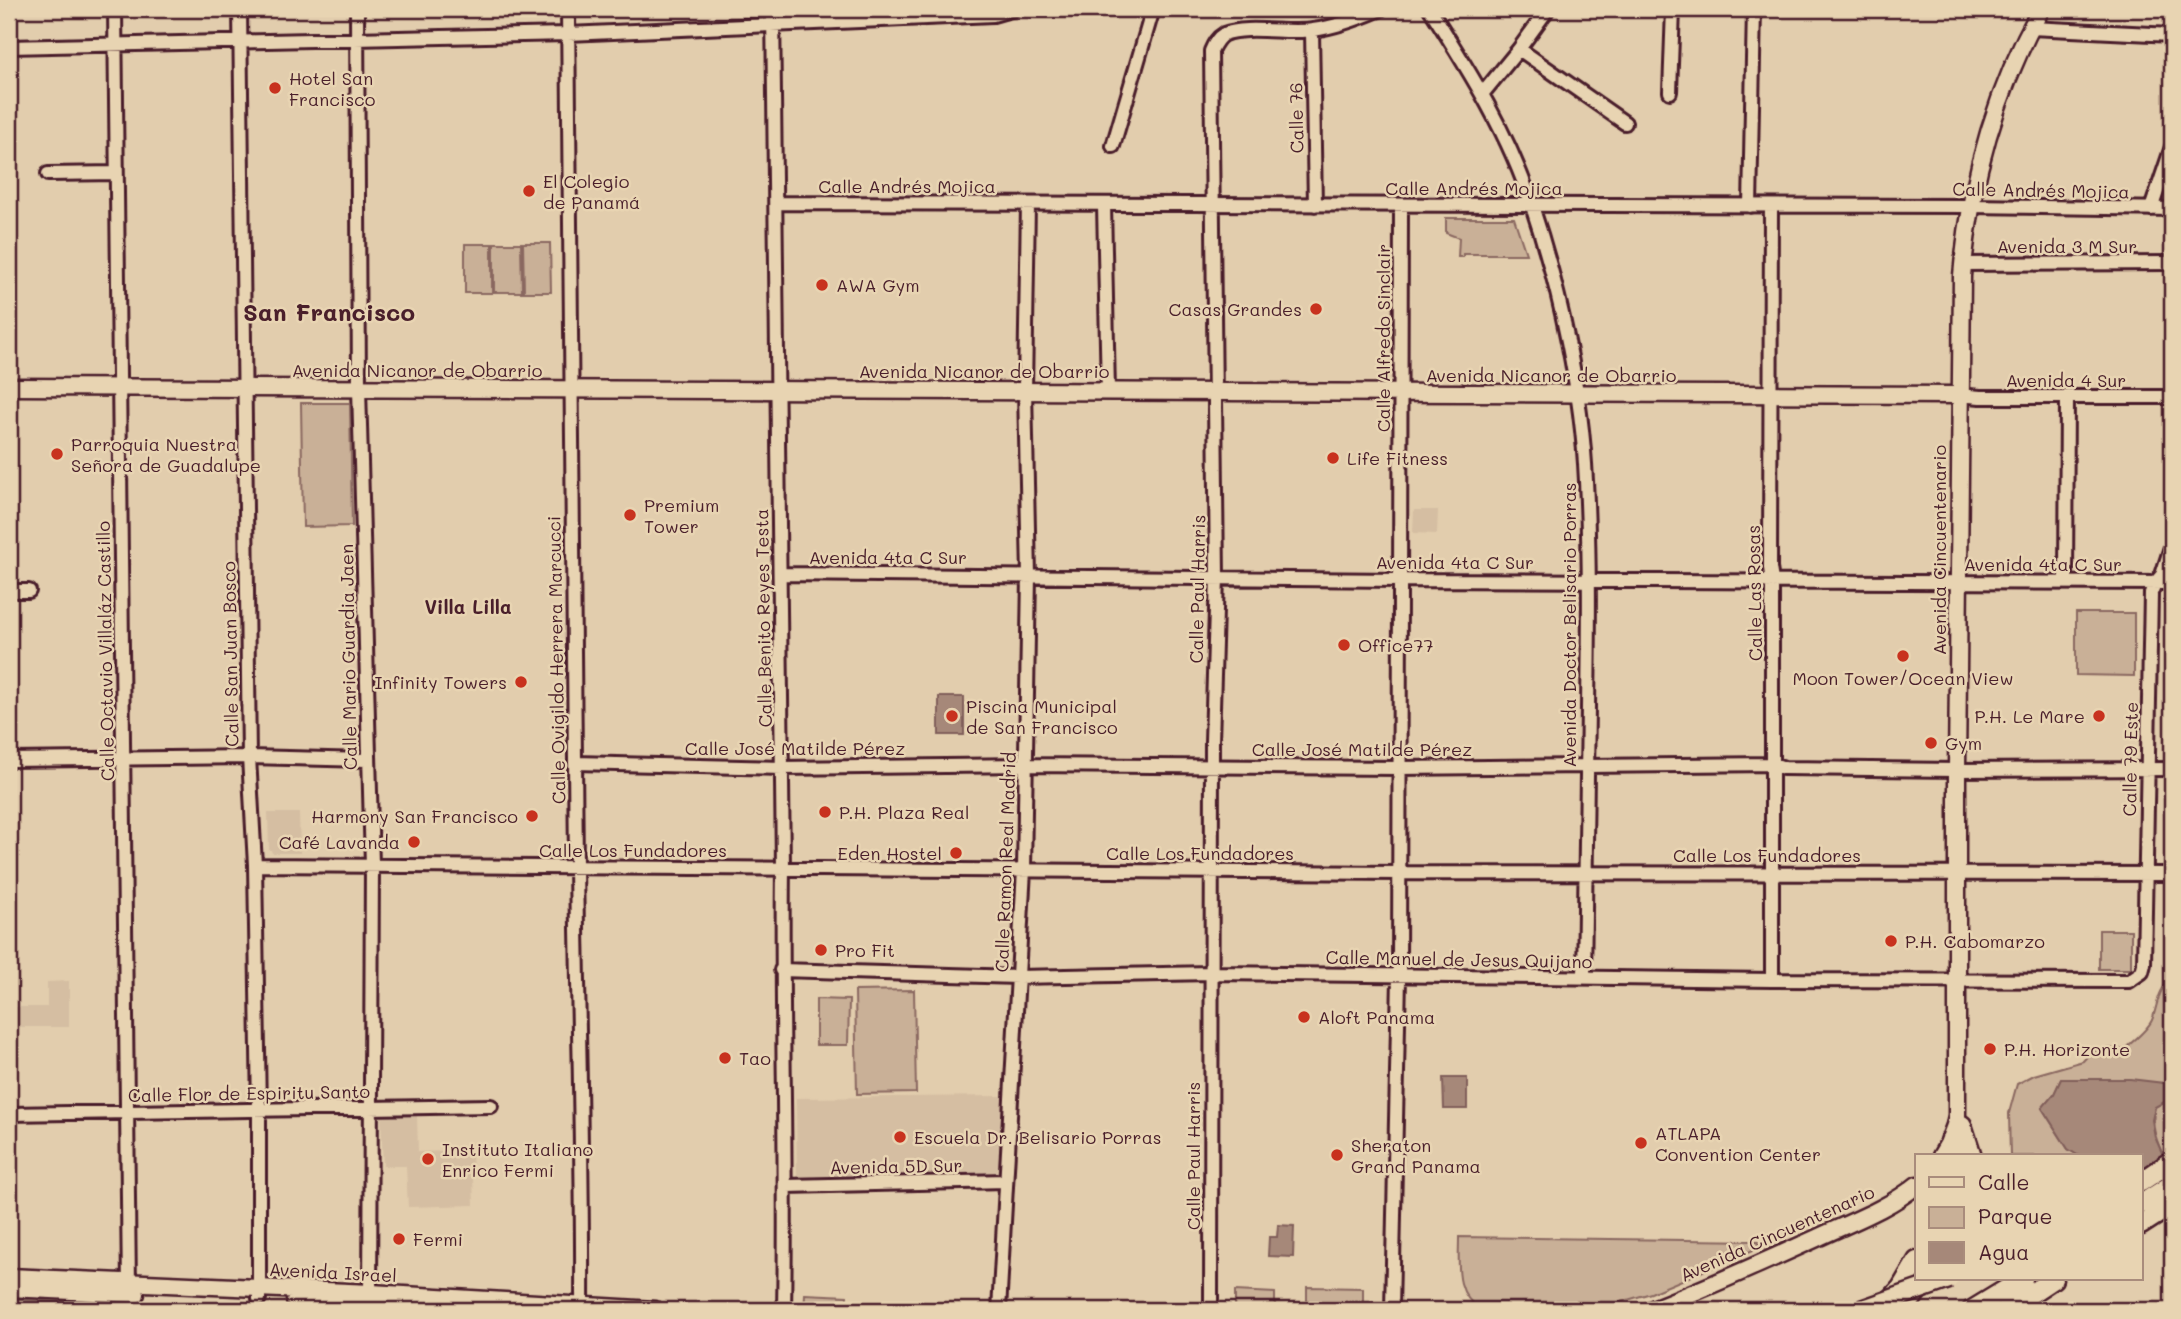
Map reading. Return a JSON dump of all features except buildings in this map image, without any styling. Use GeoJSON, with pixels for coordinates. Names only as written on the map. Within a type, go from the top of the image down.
{"type":"FeatureCollection","features":[{"type":"Feature","properties":{"kind":"highway"},"geometry":{"type":"LineString","coordinates":[[1954,1154],[1959,1117]]}},
{"type":"Feature","properties":{"kind":"highway"},"geometry":{"type":"LineString","coordinates":[[1959,1117],[1971,1154]]}},
{"type":"Feature","properties":{"kind":"highway"},"geometry":{"type":"LineString","coordinates":[[2142,1181],[2172,1161]]}},
{"type":"Feature","properties":{"kind":"highway"},"geometry":{"type":"LineString","coordinates":[[2146,1211],[2172,1184]]}},
{"type":"Feature","properties":{"kind":"highway"},"geometry":{"type":"LineString","coordinates":[[2146,1211],[2172,1205]]}},
{"type":"Feature","properties":{"kind":"highway"},"geometry":{"type":"LineString","coordinates":[[1882,1310],[1915,1264]]}},
{"type":"Feature","properties":{"kind":"highway"},"geometry":{"type":"LineString","coordinates":[[1861,1310],[1946,1280]]}},
{"type":"Feature","properties":{"kind":"highway"},"geometry":{"type":"LineString","coordinates":[[1972,1310],[2021,1280]]}},
{"type":"Feature","properties":{"kind":"highway"},"geometry":{"type":"LineString","coordinates":[[2006,1310],[2051,1280]]}},
{"type":"Feature","properties":{"kind":"main road","name":"Avenida Cincuentenario"},"geometry":{"type":"LineString","coordinates":[[1961,1154],[1957,770],[1960,295],[1970,206],[1989,129],[2008,78],[2042,9]]}},
{"type":"Feature","properties":{"kind":"main road","name":"Avenida Nicanor de Obarrio"},"geometry":{"type":"LineString","coordinates":[[9,387],[1959,395]]}},
{"type":"Feature","properties":{"kind":"main road","name":"Avenida Cincuentenario"},"geometry":{"type":"LineString","coordinates":[[1942,1154],[1959,1117]]}},
{"type":"Feature","properties":{"kind":"main road","name":"Avenida Cincuentenario"},"geometry":{"type":"LineString","coordinates":[[1650,1310],[1735,1275],[1880,1209],[1915,1187]]}},
{"type":"Feature","properties":{"kind":"main road","name":"Avenida Israel"},"geometry":{"type":"LineString","coordinates":[[9,1276],[129,1288]]}},
{"type":"Feature","properties":{"kind":"main road"},"geometry":{"type":"LineString","coordinates":[[1905,1310],[1926,1280]]}},
{"type":"Feature","properties":{"kind":"main road","name":"Avenida Israel"},"geometry":{"type":"LineString","coordinates":[[9,1288],[129,1288],[655,1310]]}},
{"type":"Feature","properties":{"kind":"main road","name":"Avenida Israel"},"geometry":{"type":"LineString","coordinates":[[370,1299],[457,1310]]}},
{"type":"Feature","properties":{"kind":"street","name":"Calle Octavio Villaláz Castillo"},"geometry":{"type":"LineString","coordinates":[[114,9],[129,1288]]}},
{"type":"Feature","properties":{"kind":"street","name":"Calle San Juan Bosco"},"geometry":{"type":"LineString","coordinates":[[240,9],[249,757],[255,865],[259,1110],[259,1293]]}},
{"type":"Feature","properties":{"kind":"street","name":"Calle Mario Guardia Jaen"},"geometry":{"type":"LineString","coordinates":[[357,9],[359,388],[367,761],[372,865],[370,1299]]}},
{"type":"Feature","properties":{"kind":"street","name":"Calle Ovigildo Herrera Marcucci"},"geometry":{"type":"LineString","coordinates":[[568,9],[582,1308]]}},
{"type":"Feature","properties":{"kind":"street","name":"Calle Benito Reyes Testa"},"geometry":{"type":"LineString","coordinates":[[773,9],[783,867],[781,970],[786,1186],[783,1310]]}},
{"type":"Feature","properties":{"kind":"street"},"geometry":{"type":"LineString","coordinates":[[9,47],[568,34],[993,15],[1014,9]]}},
{"type":"Feature","properties":{"kind":"street"},"geometry":{"type":"LineString","coordinates":[[1113,146],[1153,9]]}},
{"type":"Feature","properties":{"kind":"street","name":"Calle Paul Harris"},"geometry":{"type":"LineString","coordinates":[[1211,1310],[1212,766],[1217,577],[1211,51],[1216,40],[1225,34],[1312,30],[1359,18],[1381,9]]}},
{"type":"Feature","properties":{"kind":"street","name":"Avenida Doctor Belisario Porras"},"geometry":{"type":"LineString","coordinates":[[1430,9],[1483,93],[1532,205],[1559,298],[1576,394],[1586,478],[1590,580],[1584,978]]}},
{"type":"Feature","properties":{"kind":"street"},"geometry":{"type":"LineString","coordinates":[[1483,93],[1548,9]]}},
{"type":"Feature","properties":{"kind":"street"},"geometry":{"type":"LineString","coordinates":[[1670,92],[1673,9]]}},
{"type":"Feature","properties":{"kind":"street"},"geometry":{"type":"LineString","coordinates":[[1750,206],[1754,9]]}},
{"type":"Feature","properties":{"kind":"street"},"geometry":{"type":"LineString","coordinates":[[2031,28],[2172,35]]}},
{"type":"Feature","properties":{"kind":"street","name":"Calle 76"},"geometry":{"type":"LineString","coordinates":[[1312,30],[1315,205]]}},
{"type":"Feature","properties":{"kind":"street"},"geometry":{"type":"LineString","coordinates":[[1519,49],[1625,123]]}},
{"type":"Feature","properties":{"kind":"street"},"geometry":{"type":"LineString","coordinates":[[2151,209],[2172,147]]}},
{"type":"Feature","properties":{"kind":"street"},"geometry":{"type":"LineString","coordinates":[[48,174],[116,173]]}},
{"type":"Feature","properties":{"kind":"street","name":"Calle Andrés Mojica"},"geometry":{"type":"LineString","coordinates":[[776,204],[1970,206],[2172,209]]}},
{"type":"Feature","properties":{"kind":"street","name":"Calle Ramon Real Madrid"},"geometry":{"type":"LineString","coordinates":[[999,1310],[1024,870],[1029,576],[1026,390],[1028,204]]}},
{"type":"Feature","properties":{"kind":"street"},"geometry":{"type":"LineString","coordinates":[[1104,205],[1108,391]]}},
{"type":"Feature","properties":{"kind":"street","name":"Calle Alfredo Sinclair"},"geometry":{"type":"LineString","coordinates":[[1392,1310],[1399,977],[1401,206]]}},
{"type":"Feature","properties":{"kind":"street","name":"Calle Las Rosas"},"geometry":{"type":"LineString","coordinates":[[1771,206],[1772,980]]}},
{"type":"Feature","properties":{"kind":"street","name":"Avenida 3 M Sur"},"geometry":{"type":"LineString","coordinates":[[1963,264],[2172,263]]}},
{"type":"Feature","properties":{"kind":"street","name":"Avenida 4 Sur"},"geometry":{"type":"LineString","coordinates":[[1959,395],[2172,397]]}},
{"type":"Feature","properties":{"kind":"street"},"geometry":{"type":"LineString","coordinates":[[2066,582],[2067,397]]}},
{"type":"Feature","properties":{"kind":"street","name":"Calle 79 Este"},"geometry":{"type":"LineString","coordinates":[[2137,978],[2144,964],[2151,593],[2162,575],[2172,544]]}},
{"type":"Feature","properties":{"kind":"street","name":"Avenida 4ta C Sur"},"geometry":{"type":"LineString","coordinates":[[780,574],[2172,583]]}},
{"type":"Feature","properties":{"kind":"street"},"geometry":{"type":"LineString","coordinates":[[9,591],[29,591]]}},
{"type":"Feature","properties":{"kind":"street"},"geometry":{"type":"LineString","coordinates":[[9,760],[249,757],[367,761]]}},
{"type":"Feature","properties":{"kind":"street","name":"Calle José Matilde Pérez"},"geometry":{"type":"LineString","coordinates":[[575,763],[782,768],[1026,765],[1399,768],[1773,764],[1784,768],[2172,769]]}},
{"type":"Feature","properties":{"kind":"street","name":"Calle Los Fundadores"},"geometry":{"type":"LineString","coordinates":[[255,865],[1399,873],[2172,874]]}},
{"type":"Feature","properties":{"kind":"street","name":"Calle Manuel de Jesus Quijano"},"geometry":{"type":"LineString","coordinates":[[781,970],[1018,977],[1211,973],[1958,982],[2122,981],[2137,978]]}},
{"type":"Feature","properties":{"kind":"street","name":"Calle Flor de Espiritu Santo"},"geometry":{"type":"LineString","coordinates":[[9,1114],[491,1106]]}},
{"type":"Feature","properties":{"kind":"street","name":"Avenida 5D Sur"},"geometry":{"type":"LineString","coordinates":[[786,1186],[1006,1181]]}},
{"type":"Feature","properties":{"kind":"shaded area"},"geometry":{"type":"Polygon","coordinates":[[[1414,510],[1438,510],[1437,534],[1413,533],[1414,510]]]}},
{"type":"Feature","properties":{"kind":"shaded area"},"geometry":{"type":"Polygon","coordinates":[[[268,813],[299,813],[300,853],[272,853],[269,850],[268,813]]]}},
{"type":"Feature","properties":{"kind":"shaded area"},"geometry":{"type":"Polygon","coordinates":[[[69,981],[69,1027],[9,1027],[9,1007],[47,1007],[47,982],[69,981]]]}},
{"type":"Feature","properties":{"kind":"shaded area","name":"Escuela Dr. Belisario Porras"},"geometry":{"type":"Polygon","coordinates":[[[1005,1096],[1001,1175],[797,1178],[796,1098],[1005,1096]]]}},
{"type":"Feature","properties":{"kind":"shaded area","name":"Instituto Italiano Enrico Fermi"},"geometry":{"type":"Polygon","coordinates":[[[417,1115],[418,1152],[472,1150],[474,1205],[408,1207],[406,1166],[383,1166],[381,1117],[417,1115]]]}},
{"type":"Feature","properties":{"kind":"green space"},"geometry":{"type":"Polygon","coordinates":[[[1446,218],[1514,218],[1526,254],[1463,254],[1463,257],[1458,257],[1459,238],[1446,233],[1446,218]]]}},
{"type":"Feature","properties":{"kind":"green space"},"geometry":{"type":"Polygon","coordinates":[[[494,243],[521,243],[522,292],[494,292],[494,243]]]}},
{"type":"Feature","properties":{"kind":"green space"},"geometry":{"type":"Polygon","coordinates":[[[523,243],[550,243],[551,292],[524,292],[523,243]]]}},
{"type":"Feature","properties":{"kind":"green space"},"geometry":{"type":"Polygon","coordinates":[[[465,244],[492,244],[492,293],[465,293],[465,244]]]}},
{"type":"Feature","properties":{"kind":"green space"},"geometry":{"type":"Polygon","coordinates":[[[301,403],[350,403],[352,526],[303,527],[301,403]]]}},
{"type":"Feature","properties":{"kind":"green space"},"geometry":{"type":"Polygon","coordinates":[[[2076,613],[2134,613],[2134,676],[2076,675],[2076,613]]]}},
{"type":"Feature","properties":{"kind":"green space"},"geometry":{"type":"Polygon","coordinates":[[[2099,930],[2131,930],[2131,969],[2099,969],[2099,930]]]}},
{"type":"Feature","properties":{"kind":"green space"},"geometry":{"type":"Polygon","coordinates":[[[2172,980],[2172,1084],[2061,1079],[2054,1094],[2042,1108],[2068,1149],[2076,1154],[2010,1154],[2009,1113],[2017,1084],[2034,1075],[2083,1061],[2092,1051],[2107,1048],[2123,1050],[2150,1024],[2167,983],[2172,980]]]}},
{"type":"Feature","properties":{"kind":"green space"},"geometry":{"type":"Polygon","coordinates":[[[914,990],[916,1093],[857,1094],[855,991],[914,990]]]}},
{"type":"Feature","properties":{"kind":"green space"},"geometry":{"type":"Polygon","coordinates":[[[816,999],[849,1000],[848,1045],[816,1045],[816,999]]]}},
{"type":"Feature","properties":{"kind":"green space"},"geometry":{"type":"Polygon","coordinates":[[[2170,1098],[2172,1146],[2162,1153],[2153,1119],[2155,1107],[2170,1098]]]}},
{"type":"Feature","properties":{"kind":"green space"},"geometry":{"type":"Polygon","coordinates":[[[1459,1237],[1759,1241],[1758,1248],[1651,1293],[1594,1310],[1481,1310],[1466,1296],[1462,1287],[1459,1237]]]}},
{"type":"Feature","properties":{"kind":"green space"},"geometry":{"type":"Polygon","coordinates":[[[1307,1287],[1363,1288],[1363,1310],[1307,1310],[1307,1287]]]}},
{"type":"Feature","properties":{"kind":"green space"},"geometry":{"type":"Polygon","coordinates":[[[1235,1291],[1275,1293],[1275,1310],[1235,1310],[1235,1291]]]}},
{"type":"Feature","properties":{"kind":"green space"},"geometry":{"type":"Polygon","coordinates":[[[805,1294],[847,1296],[846,1310],[804,1310],[805,1294]]]}},
{"type":"Feature","properties":{"kind":"green space"},"geometry":{"type":"Polygon","coordinates":[[[9,1299],[78,1303],[78,1310],[9,1310],[9,1299]]]}},
{"type":"Feature","properties":{"kind":"water","name":"Piscina Municipal de San Francisco"},"geometry":{"type":"Polygon","coordinates":[[[939,697],[964,697],[964,735],[939,735],[939,697]]]}},
{"type":"Feature","properties":{"kind":"water"},"geometry":{"type":"Polygon","coordinates":[[[1443,1078],[1467,1078],[1467,1109],[1444,1109],[1443,1078]]]}},
{"type":"Feature","properties":{"kind":"water"},"geometry":{"type":"Polygon","coordinates":[[[2061,1079],[2130,1079],[2172,1084],[2172,1098],[2155,1107],[2152,1120],[2155,1137],[2172,1166],[2172,1230],[2142,1191],[2142,1154],[2076,1154],[2068,1149],[2042,1108],[2054,1094],[2061,1079]]]}},
{"type":"Feature","properties":{"kind":"water"},"geometry":{"type":"Polygon","coordinates":[[[1278,1225],[1294,1226],[1293,1257],[1268,1256],[1269,1237],[1277,1237],[1278,1225]]]}},
{"type":"Feature","properties":{"kind":"place","name":"Hotel San Francisco"},"geometry":{"type":"Point","coordinates":[275,88]}},
{"type":"Feature","properties":{"kind":"place","name":"El Colegio de Panamá"},"geometry":{"type":"Point","coordinates":[529,191]}},
{"type":"Feature","properties":{"kind":"place","name":"AWA Gym"},"geometry":{"type":"Point","coordinates":[822,285]}},
{"type":"Feature","properties":{"kind":"place","name":"Casas Grandes"},"geometry":{"type":"Point","coordinates":[1316,309]}},
{"type":"Feature","properties":{"kind":"place","name":"Parroquia Nuestra Señora de Guadalupe"},"geometry":{"type":"Point","coordinates":[57,454]}},
{"type":"Feature","properties":{"kind":"place","name":"Life Fitness"},"geometry":{"type":"Point","coordinates":[1333,458]}},
{"type":"Feature","properties":{"kind":"place","name":"Premium Tower"},"geometry":{"type":"Point","coordinates":[630,515]}},
{"type":"Feature","properties":{"kind":"place","name":"Office77"},"geometry":{"type":"Point","coordinates":[1344,645]}},
{"type":"Feature","properties":{"kind":"place","name":"Moon Tower/Ocean View"},"geometry":{"type":"Point","coordinates":[1903,656]}},
{"type":"Feature","properties":{"kind":"place","name":"Infinity Towers"},"geometry":{"type":"Point","coordinates":[521,682]}},
{"type":"Feature","properties":{"kind":"place","name":"Piscina Municipal de San Francisco"},"geometry":{"type":"Point","coordinates":[952,716]}},
{"type":"Feature","properties":{"kind":"place","name":"P.H. Le Mare"},"geometry":{"type":"Point","coordinates":[2099,716]}},
{"type":"Feature","properties":{"kind":"place","name":"Gym"},"geometry":{"type":"Point","coordinates":[1931,743]}},
{"type":"Feature","properties":{"kind":"place","name":"P.H. Plaza Real"},"geometry":{"type":"Point","coordinates":[825,812]}},
{"type":"Feature","properties":{"kind":"place","name":"Harmony San Francisco"},"geometry":{"type":"Point","coordinates":[532,816]}},
{"type":"Feature","properties":{"kind":"place","name":"Café Lavanda"},"geometry":{"type":"Point","coordinates":[414,842]}},
{"type":"Feature","properties":{"kind":"place","name":"Eden Hostel"},"geometry":{"type":"Point","coordinates":[956,853]}},
{"type":"Feature","properties":{"kind":"place","name":"P.H. Cabomarzo"},"geometry":{"type":"Point","coordinates":[1891,941]}},
{"type":"Feature","properties":{"kind":"place","name":"Pro Fit"},"geometry":{"type":"Point","coordinates":[821,950]}},
{"type":"Feature","properties":{"kind":"place","name":"Aloft Panama"},"geometry":{"type":"Point","coordinates":[1304,1017]}},
{"type":"Feature","properties":{"kind":"place","name":"P.H. Horizonte"},"geometry":{"type":"Point","coordinates":[1990,1049]}},
{"type":"Feature","properties":{"kind":"place","name":"Tao"},"geometry":{"type":"Point","coordinates":[725,1058]}},
{"type":"Feature","properties":{"kind":"place","name":"Escuela Dr. Belisario Porras"},"geometry":{"type":"Point","coordinates":[900,1137]}},
{"type":"Feature","properties":{"kind":"place","name":"ATLAPA Convention Center"},"geometry":{"type":"Point","coordinates":[1641,1143]}},
{"type":"Feature","properties":{"kind":"place","name":"Sheraton Grand Panama"},"geometry":{"type":"Point","coordinates":[1337,1155]}},
{"type":"Feature","properties":{"kind":"place","name":"Instituto Italiano Enrico Fermi"},"geometry":{"type":"Point","coordinates":[428,1159]}},
{"type":"Feature","properties":{"kind":"place","name":"Fermi"},"geometry":{"type":"Point","coordinates":[399,1239]}},
{"type":"Feature","properties":{"kind":"district","name":"San Francisco"},"geometry":{"type":"Point","coordinates":[329,311]}},
{"type":"Feature","properties":{"kind":"district","name":"Villa Lilla"},"geometry":{"type":"Point","coordinates":[468,606]}}]}
